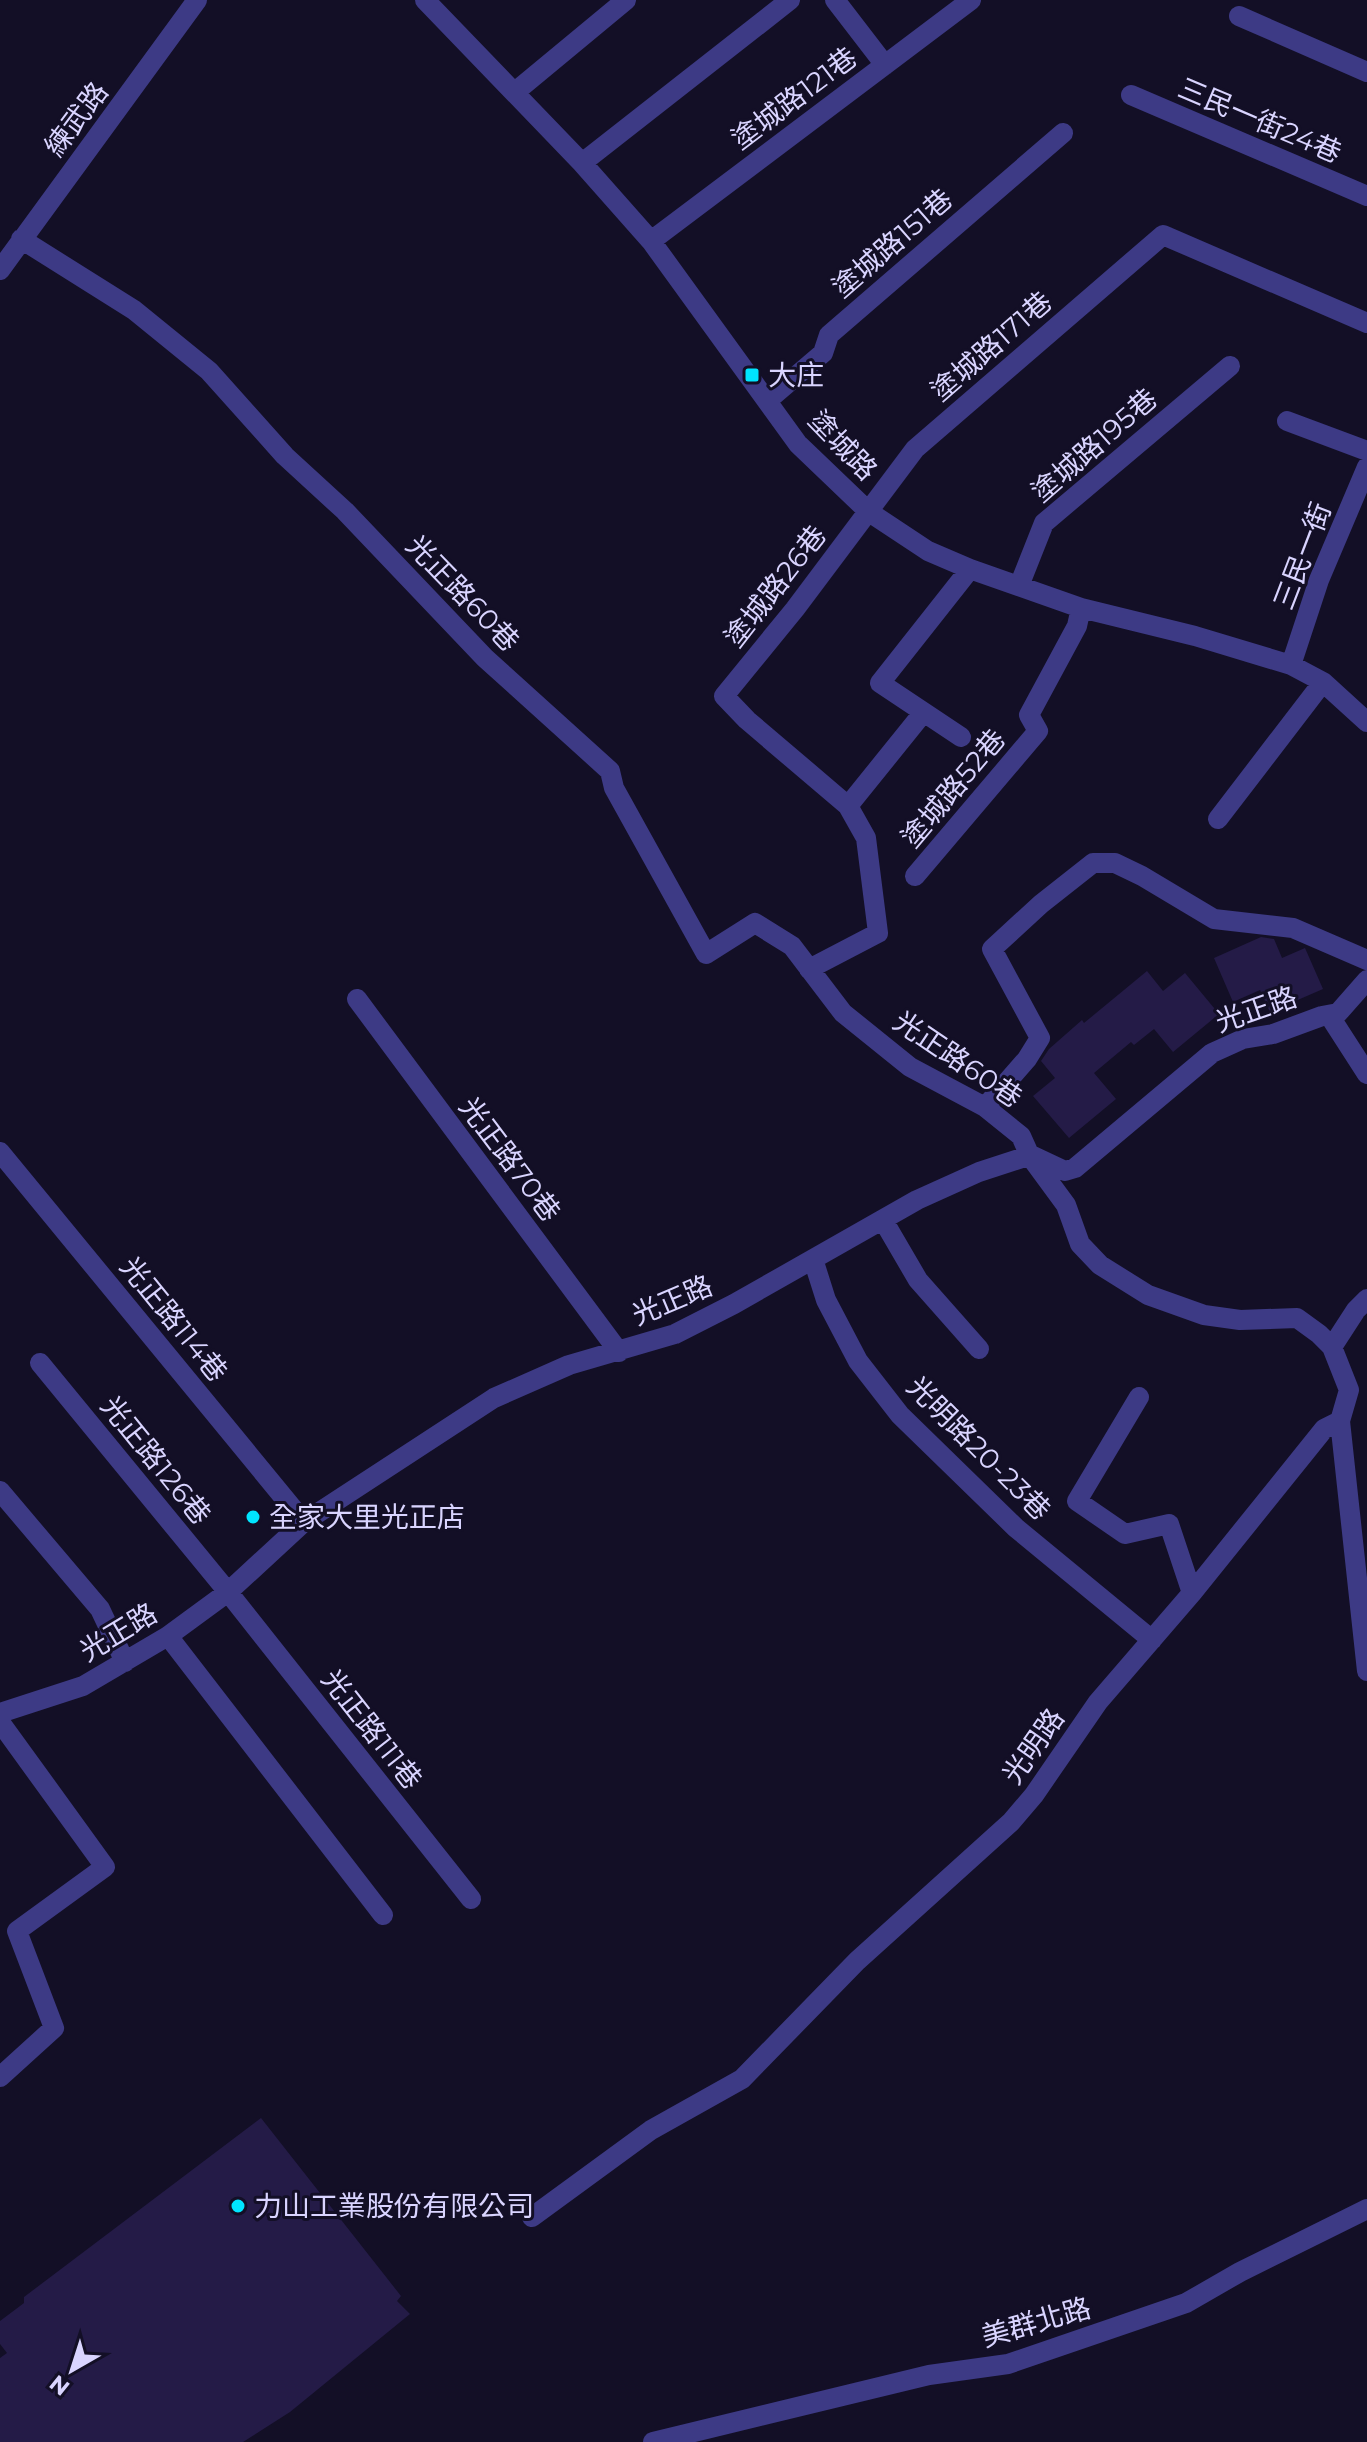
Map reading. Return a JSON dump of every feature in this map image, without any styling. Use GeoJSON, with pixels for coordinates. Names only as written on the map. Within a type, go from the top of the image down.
{"type":"FeatureCollection","features":[{"type":"Feature","properties":{"kind":"street","name":"練武路"},"geometry":{"type":"LineString","coordinates":[[0,270],[197,0]]}},
{"type":"Feature","properties":{"kind":"street"},"geometry":{"type":"LineString","coordinates":[[515,92],[626,0]]}},
{"type":"Feature","properties":{"kind":"street"},"geometry":{"type":"LineString","coordinates":[[582,163],[790,0]]}},
{"type":"Feature","properties":{"kind":"street"},"geometry":{"type":"LineString","coordinates":[[835,0],[885,65]]}},
{"type":"Feature","properties":{"kind":"street","name":"塗城路121巷"},"geometry":{"type":"LineString","coordinates":[[651,241],[885,65],[946,7],[971,0]]}},
{"type":"Feature","properties":{"kind":"street","name":"塗城路"},"geometry":{"type":"LineString","coordinates":[[435,3],[651,241],[798,444],[869,512],[928,551],[970,569],[1081,608],[1195,636],[1291,665],[1323,682],[1367,722]]}},
{"type":"Feature","properties":{"kind":"street"},"geometry":{"type":"LineString","coordinates":[[1239,16],[1367,72]]}},
{"type":"Feature","properties":{"kind":"street","name":"三民一街24巷"},"geometry":{"type":"LineString","coordinates":[[1131,95],[1367,196]]}},
{"type":"Feature","properties":{"kind":"street","name":"塗城路151巷"},"geometry":{"type":"LineString","coordinates":[[767,401],[823,353],[829,335],[1063,133]]}},
{"type":"Feature","properties":{"kind":"street","name":"塗城路171巷"},"geometry":{"type":"LineString","coordinates":[[869,512],[915,449],[1163,235],[1367,323]]}},
{"type":"Feature","properties":{"kind":"street","name":"光正路60巷"},"geometry":{"type":"LineString","coordinates":[[21,239],[134,310],[209,371],[285,456],[345,511],[485,658],[610,771],[614,788],[706,954],[755,923],[792,946],[843,1013],[910,1067],[985,1107],[1021,1136],[1030,1156],[1066,1205],[1080,1244],[1113,1274],[1148,1295],[1204,1315],[1240,1320],[1297,1318],[1332,1347]]}},
{"type":"Feature","properties":{"kind":"street","name":"塗城路195巷"},"geometry":{"type":"LineString","coordinates":[[1019,586],[1044,523],[1230,366]]}},
{"type":"Feature","properties":{"kind":"street"},"geometry":{"type":"LineString","coordinates":[[1287,421],[1367,451]]}},
{"type":"Feature","properties":{"kind":"street","name":"三民一街"},"geometry":{"type":"LineString","coordinates":[[1291,665],[1319,580],[1367,467]]}},
{"type":"Feature","properties":{"kind":"street","name":"塗城路26巷"},"geometry":{"type":"LineString","coordinates":[[848,806],[747,720],[724,696],[869,512]]}},
{"type":"Feature","properties":{"kind":"street"},"geometry":{"type":"LineString","coordinates":[[961,737],[880,683],[970,569]]}},
{"type":"Feature","properties":{"kind":"street","name":"塗城路52巷"},"geometry":{"type":"LineString","coordinates":[[915,876],[1038,731],[1029,715],[1077,626],[1081,608]]}},
{"type":"Feature","properties":{"kind":"street"},"geometry":{"type":"LineString","coordinates":[[1218,819],[1323,682]]}},
{"type":"Feature","properties":{"kind":"street"},"geometry":{"type":"LineString","coordinates":[[809,969],[878,933],[866,838],[848,806],[923,713]]}},
{"type":"Feature","properties":{"kind":"street"},"geometry":{"type":"LineString","coordinates":[[985,1107],[1027,1059],[1040,1038],[992,949],[1041,904],[1093,863],[1115,863],[1214,919],[1293,928],[1367,960]]}},
{"type":"Feature","properties":{"kind":"street","name":"光正路"},"geometry":{"type":"LineString","coordinates":[[0,1713],[83,1686],[168,1636],[228,1592],[304,1522],[494,1398],[569,1365],[675,1334],[917,1200],[979,1172],[1030,1156],[1065,1171],[1075,1168],[1212,1053],[1243,1039],[1273,1034],[1344,1009],[1367,980]]}},
{"type":"Feature","properties":{"kind":"street","name":"光正路70巷"},"geometry":{"type":"LineString","coordinates":[[357,999],[619,1352]]}},
{"type":"Feature","properties":{"kind":"street"},"geometry":{"type":"LineString","coordinates":[[1329,1015],[1367,1074]]}},
{"type":"Feature","properties":{"kind":"street","name":"光正路114巷"},"geometry":{"type":"LineString","coordinates":[[0,1152],[304,1522]]}},
{"type":"Feature","properties":{"kind":"street"},"geometry":{"type":"LineString","coordinates":[[883,1220],[918,1280],[979,1349]]}},
{"type":"Feature","properties":{"kind":"street","name":"光明路20-23巷"},"geometry":{"type":"LineString","coordinates":[[813,1259],[826,1300],[858,1361],[900,1415],[1016,1528],[1152,1640]]}},
{"type":"Feature","properties":{"kind":"street"},"geometry":{"type":"LineString","coordinates":[[1367,1299],[1350,1317],[1332,1347],[1358,1389],[1340,1421],[1367,1671]]}},
{"type":"Feature","properties":{"kind":"street","name":"光正路126巷"},"geometry":{"type":"LineString","coordinates":[[40,1363],[228,1592]]}},
{"type":"Feature","properties":{"kind":"street"},"geometry":{"type":"LineString","coordinates":[[1139,1397],[1077,1501],[1125,1534],[1169,1524],[1192,1593]]}},
{"type":"Feature","properties":{"kind":"street","name":"光明路"},"geometry":{"type":"LineString","coordinates":[[532,2217],[651,2130],[742,2079],[857,1961],[1011,1822],[1034,1795],[1098,1702],[1192,1593],[1324,1429],[1340,1421]]}},
{"type":"Feature","properties":{"kind":"street"},"geometry":{"type":"LineString","coordinates":[[0,1491],[100,1609],[125,1662]]}},
{"type":"Feature","properties":{"kind":"street","name":"光正路111巷"},"geometry":{"type":"LineString","coordinates":[[228,1592],[471,1899]]}},
{"type":"Feature","properties":{"kind":"street"},"geometry":{"type":"LineString","coordinates":[[168,1636],[383,1915]]}},
{"type":"Feature","properties":{"kind":"street"},"geometry":{"type":"LineString","coordinates":[[0,1722],[105,1867],[17,1931],[54,2028],[0,2077]]}},
{"type":"Feature","properties":{"kind":"street","name":"美群北路"},"geometry":{"type":"LineString","coordinates":[[653,2442],[677,2440],[929,2375],[1008,2364],[1186,2303],[1240,2272],[1367,2209]]}},
{"type":"Feature","properties":{"kind":"building"},"geometry":{"type":"Polygon","coordinates":[[[1261,937],[1274,939],[1282,958],[1305,948],[1323,989],[1270,1012],[1260,990],[1233,1002],[1214,958],[1261,937]]]}},
{"type":"Feature","properties":{"kind":"building"},"geometry":{"type":"Polygon","coordinates":[[[1147,971],[1163,991],[1185,973],[1219,1014],[1173,1052],[1154,1029],[1134,1045],[1131,1042],[1094,1073],[1116,1099],[1069,1138],[1033,1096],[1055,1078],[1041,1061],[1049,1049],[1082,1020],[1084,1023],[1147,971]]]}},
{"type":"Feature","properties":{"kind":"building","name":"力山工業股份有限公司"},"geometry":{"type":"Polygon","coordinates":[[[261,2118],[401,2296],[397,2301],[410,2314],[290,2412],[243,2442],[0,2442],[0,2358],[7,2353],[0,2344],[0,2321],[24,2303],[24,2297],[261,2118]]]}},
{"type":"Feature","properties":{"kind":"place","name":"大庄"},"geometry":{"type":"Point","coordinates":[752,375]}},
{"type":"Feature","properties":{"kind":"place","name":"全家大里光正店"},"geometry":{"type":"Point","coordinates":[253,1517]}},
{"type":"Feature","properties":{"kind":"place","name":"力山工業股份有限公司"},"geometry":{"type":"Point","coordinates":[238,2206]}}]}
